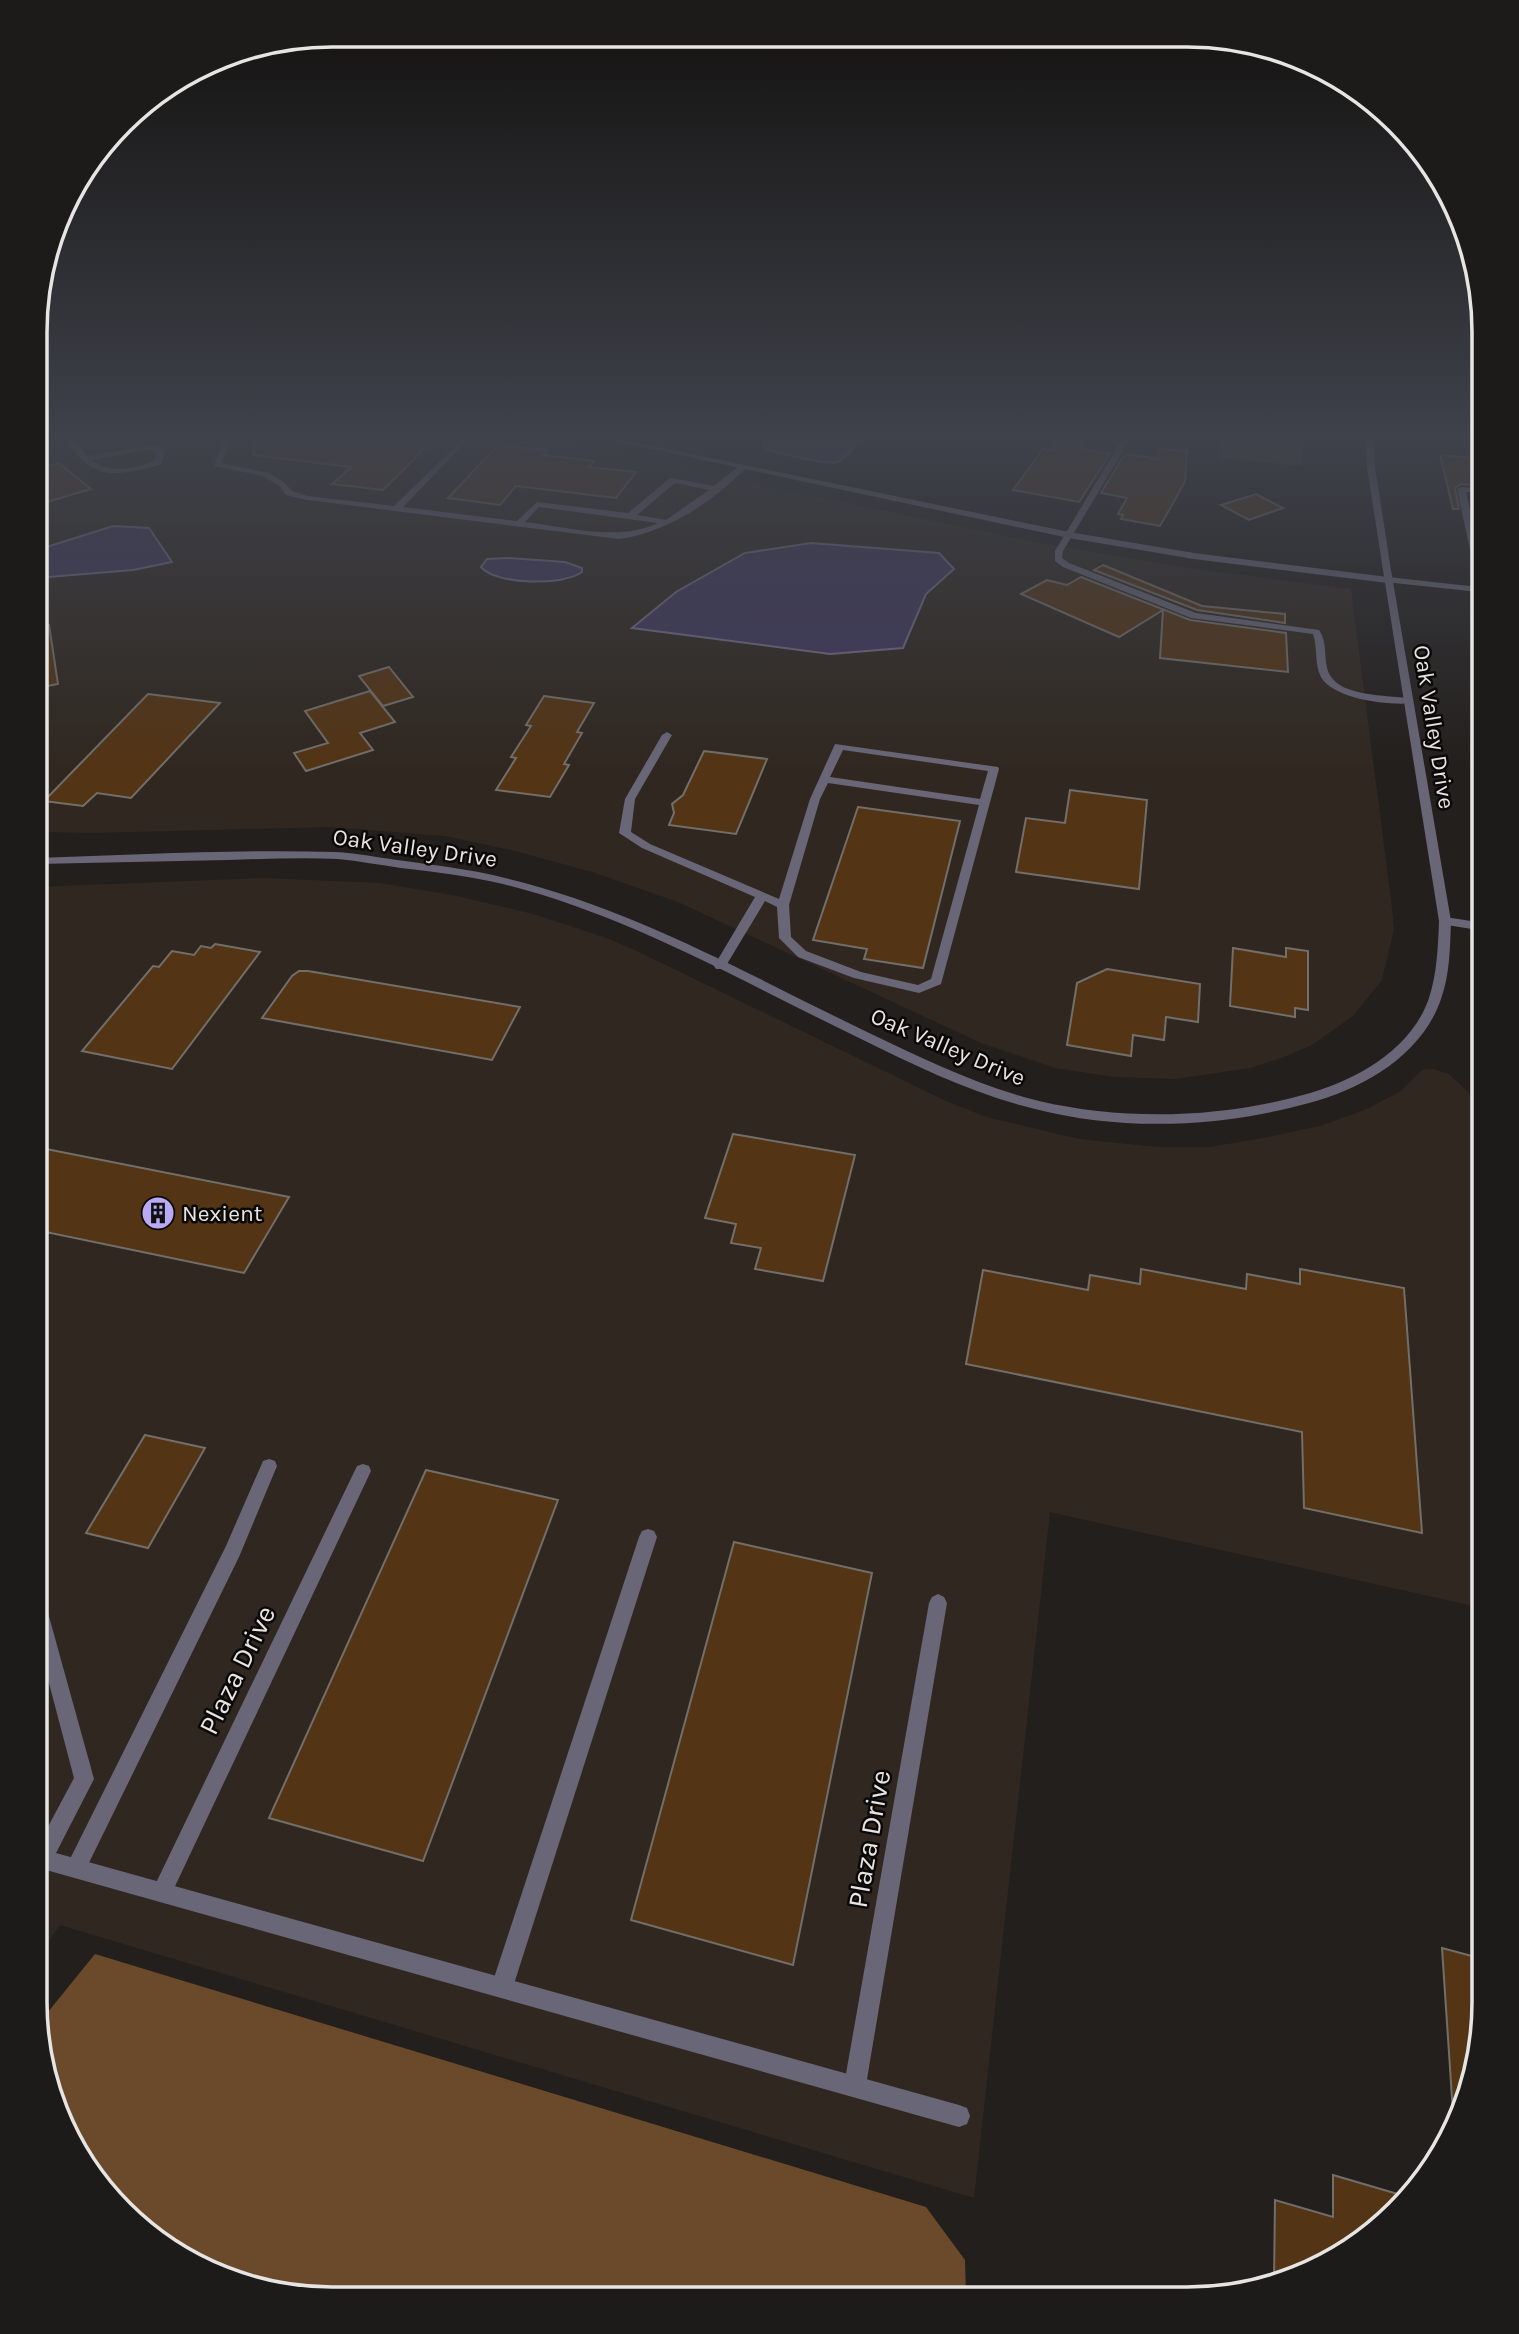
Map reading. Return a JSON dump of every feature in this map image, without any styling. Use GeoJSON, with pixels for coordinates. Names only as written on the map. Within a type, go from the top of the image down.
{"type":"FeatureCollection","features":[{"type":"Feature","properties":{"kind":"street"},"geometry":{"type":"LineString","coordinates":[[1060,550],[1058,559],[1066,565],[1194,616],[1316,632],[1319,636],[1324,675],[1330,684],[1344,691],[1409,701]]}},
{"type":"Feature","properties":{"kind":"street"},"geometry":{"type":"LineString","coordinates":[[1158,550],[1472,591]]}},
{"type":"Feature","properties":{"kind":"street","name":"Oak Valley Drive"},"geometry":{"type":"LineString","coordinates":[[47,861],[293,855],[352,857],[504,881],[583,905],[652,933],[940,1072],[985,1090],[1071,1112],[1128,1118],[1216,1117],[1270,1110],[1329,1092],[1376,1070],[1412,1040],[1432,1006],[1443,968],[1445,921],[1383,550]]}},
{"type":"Feature","properties":{"kind":"street"},"geometry":{"type":"LineString","coordinates":[[667,735],[630,799],[625,833],[646,846],[783,905]]}},
{"type":"Feature","properties":{"kind":"street"},"geometry":{"type":"LineString","coordinates":[[839,746],[994,769],[937,981],[919,989],[898,986],[830,966],[802,954],[785,938],[783,905],[824,779],[839,746]]}},
{"type":"Feature","properties":{"kind":"street"},"geometry":{"type":"LineString","coordinates":[[824,779],[984,803]]}},
{"type":"Feature","properties":{"kind":"street"},"geometry":{"type":"LineString","coordinates":[[720,966],[762,896]]}},
{"type":"Feature","properties":{"kind":"street"},"geometry":{"type":"LineString","coordinates":[[1445,921],[1472,926]]}},
{"type":"Feature","properties":{"kind":"street"},"geometry":{"type":"LineString","coordinates":[[76,1868],[233,1551],[270,1466]]}},
{"type":"Feature","properties":{"kind":"street","name":"Plaza Drive"},"geometry":{"type":"LineString","coordinates":[[162,1892],[363,1471]]}},
{"type":"Feature","properties":{"kind":"street"},"geometry":{"type":"LineString","coordinates":[[502,1987],[648,1537]]}},
{"type":"Feature","properties":{"kind":"street","name":"Plaza Drive"},"geometry":{"type":"LineString","coordinates":[[855,2085],[938,1603]]}},
{"type":"Feature","properties":{"kind":"street"},"geometry":{"type":"LineString","coordinates":[[47,1643],[84,1779],[47,1848]]}},
{"type":"Feature","properties":{"kind":"street"},"geometry":{"type":"LineString","coordinates":[[47,1864],[76,1868],[959,2116]]}},
{"type":"Feature","properties":{"kind":"shaded area"},"geometry":{"type":"Polygon","coordinates":[[[47,550],[1081,550],[1201,570],[1351,589],[1394,929],[1382,980],[1353,1016],[1312,1045],[1250,1068],[1176,1079],[1115,1077],[1055,1068],[981,1043],[678,902],[592,872],[519,852],[445,836],[329,827],[47,832],[47,550]]]}},
{"type":"Feature","properties":{"kind":"shaded area"},"geometry":{"type":"Polygon","coordinates":[[[47,550],[164,550],[172,562],[133,570],[47,577],[47,550]]]}},
{"type":"Feature","properties":{"kind":"shaded area"},"geometry":{"type":"Polygon","coordinates":[[[765,550],[900,550],[939,553],[954,569],[926,594],[903,648],[830,654],[632,628],[676,592],[745,553],[765,550]]]}},
{"type":"Feature","properties":{"kind":"shaded area"},"geometry":{"type":"Polygon","coordinates":[[[487,559],[565,562],[582,568],[582,572],[560,580],[530,582],[500,577],[481,567],[487,559]]]}},
{"type":"Feature","properties":{"kind":"shaded area"},"geometry":{"type":"Polygon","coordinates":[[[264,878],[380,883],[457,896],[533,914],[607,938],[639,952],[946,1101],[986,1117],[1079,1139],[1158,1147],[1210,1147],[1268,1137],[1320,1126],[1367,1109],[1401,1091],[1422,1070],[1432,1069],[1449,1074],[1468,1092],[1472,1100],[1472,1606],[1050,1512],[974,2198],[60,1925],[47,1943],[47,887],[264,878]]]}},
{"type":"Feature","properties":{"kind":"shaded area"},"geometry":{"type":"Polygon","coordinates":[[[95,1954],[926,2207],[965,2260],[966,2287],[332,2287],[295,2284],[241,2272],[174,2239],[144,2216],[106,2175],[85,2144],[62,2093],[53,2057],[48,2012],[95,1954]]]}},
{"type":"Feature","properties":{"kind":"building"},"geometry":{"type":"Polygon","coordinates":[[[1103,565],[1202,606],[1285,614],[1285,623],[1197,610],[1094,570],[1103,565]]]}},
{"type":"Feature","properties":{"kind":"building"},"geometry":{"type":"Polygon","coordinates":[[[1081,577],[1190,620],[1286,633],[1288,672],[1160,658],[1163,610],[1119,637],[1021,594],[1047,580],[1067,585],[1081,577]]]}},
{"type":"Feature","properties":{"kind":"building"},"geometry":{"type":"Polygon","coordinates":[[[47,625],[58,684],[47,686],[47,625]]]}},
{"type":"Feature","properties":{"kind":"building"},"geometry":{"type":"Polygon","coordinates":[[[389,667],[413,697],[383,706],[359,676],[389,667]]]}},
{"type":"Feature","properties":{"kind":"building"},"geometry":{"type":"Polygon","coordinates":[[[370,691],[395,722],[360,733],[373,750],[306,771],[294,753],[328,743],[305,711],[370,691]]]}},
{"type":"Feature","properties":{"kind":"building"},"geometry":{"type":"Polygon","coordinates":[[[148,694],[220,703],[131,798],[97,793],[83,806],[47,801],[47,798],[148,694]]]}},
{"type":"Feature","properties":{"kind":"building"},"geometry":{"type":"Polygon","coordinates":[[[544,696],[594,703],[577,732],[582,733],[564,764],[569,765],[550,797],[496,790],[516,758],[511,757],[531,726],[526,725],[544,696]]]}},
{"type":"Feature","properties":{"kind":"building"},"geometry":{"type":"Polygon","coordinates":[[[704,751],[767,759],[736,834],[669,825],[674,813],[672,804],[683,795],[704,751]]]}},
{"type":"Feature","properties":{"kind":"building"},"geometry":{"type":"Polygon","coordinates":[[[1070,790],[1147,800],[1139,889],[1016,872],[1026,818],[1065,823],[1070,790]]]}},
{"type":"Feature","properties":{"kind":"building"},"geometry":{"type":"Polygon","coordinates":[[[858,807],[960,821],[923,968],[864,959],[867,949],[813,940],[858,807]]]}},
{"type":"Feature","properties":{"kind":"building"},"geometry":{"type":"Polygon","coordinates":[[[215,944],[260,952],[172,1069],[82,1051],[153,966],[159,967],[172,951],[194,955],[201,946],[211,948],[215,944]]]}},
{"type":"Feature","properties":{"kind":"building"},"geometry":{"type":"Polygon","coordinates":[[[1233,948],[1286,957],[1286,948],[1308,951],[1308,1010],[1295,1008],[1295,1017],[1230,1006],[1233,948]]]}},
{"type":"Feature","properties":{"kind":"building"},"geometry":{"type":"Polygon","coordinates":[[[1107,969],[1200,984],[1198,1022],[1166,1017],[1164,1040],[1133,1035],[1131,1056],[1067,1045],[1077,983],[1107,969]]]}},
{"type":"Feature","properties":{"kind":"building"},"geometry":{"type":"Polygon","coordinates":[[[299,971],[520,1007],[492,1060],[262,1018],[292,976],[299,971]]]}},
{"type":"Feature","properties":{"kind":"building"},"geometry":{"type":"Polygon","coordinates":[[[733,1134],[855,1155],[823,1281],[755,1269],[761,1248],[731,1243],[736,1224],[705,1218],[733,1134]]]}},
{"type":"Feature","properties":{"kind":"building","name":"Nexient"},"geometry":{"type":"Polygon","coordinates":[[[47,1149],[289,1197],[244,1273],[47,1232],[47,1149]]]}},
{"type":"Feature","properties":{"kind":"building"},"geometry":{"type":"Polygon","coordinates":[[[1141,1269],[1246,1289],[1247,1274],[1300,1284],[1300,1269],[1404,1288],[1422,1533],[1304,1508],[1302,1432],[966,1364],[983,1270],[1088,1290],[1090,1275],[1140,1284],[1141,1269]]]}},
{"type":"Feature","properties":{"kind":"building"},"geometry":{"type":"Polygon","coordinates":[[[145,1435],[205,1448],[148,1548],[86,1533],[145,1435]]]}},
{"type":"Feature","properties":{"kind":"building"},"geometry":{"type":"Polygon","coordinates":[[[426,1470],[558,1500],[423,1861],[269,1818],[426,1470]]]}},
{"type":"Feature","properties":{"kind":"building"},"geometry":{"type":"Polygon","coordinates":[[[734,1542],[872,1573],[793,1965],[631,1920],[734,1542]]]}},
{"type":"Feature","properties":{"kind":"building"},"geometry":{"type":"Polygon","coordinates":[[[1442,1948],[1472,1956],[1469,2039],[1462,2076],[1452,2105],[1442,1948]]]}},
{"type":"Feature","properties":{"kind":"building"},"geometry":{"type":"Polygon","coordinates":[[[1333,2175],[1397,2194],[1375,2216],[1345,2239],[1313,2257],[1274,2273],[1275,2200],[1333,2217],[1333,2175]]]}},
{"type":"Feature","properties":{"kind":"place","name":"Nexient"},"geometry":{"type":"Point","coordinates":[158,1213]}}]}
